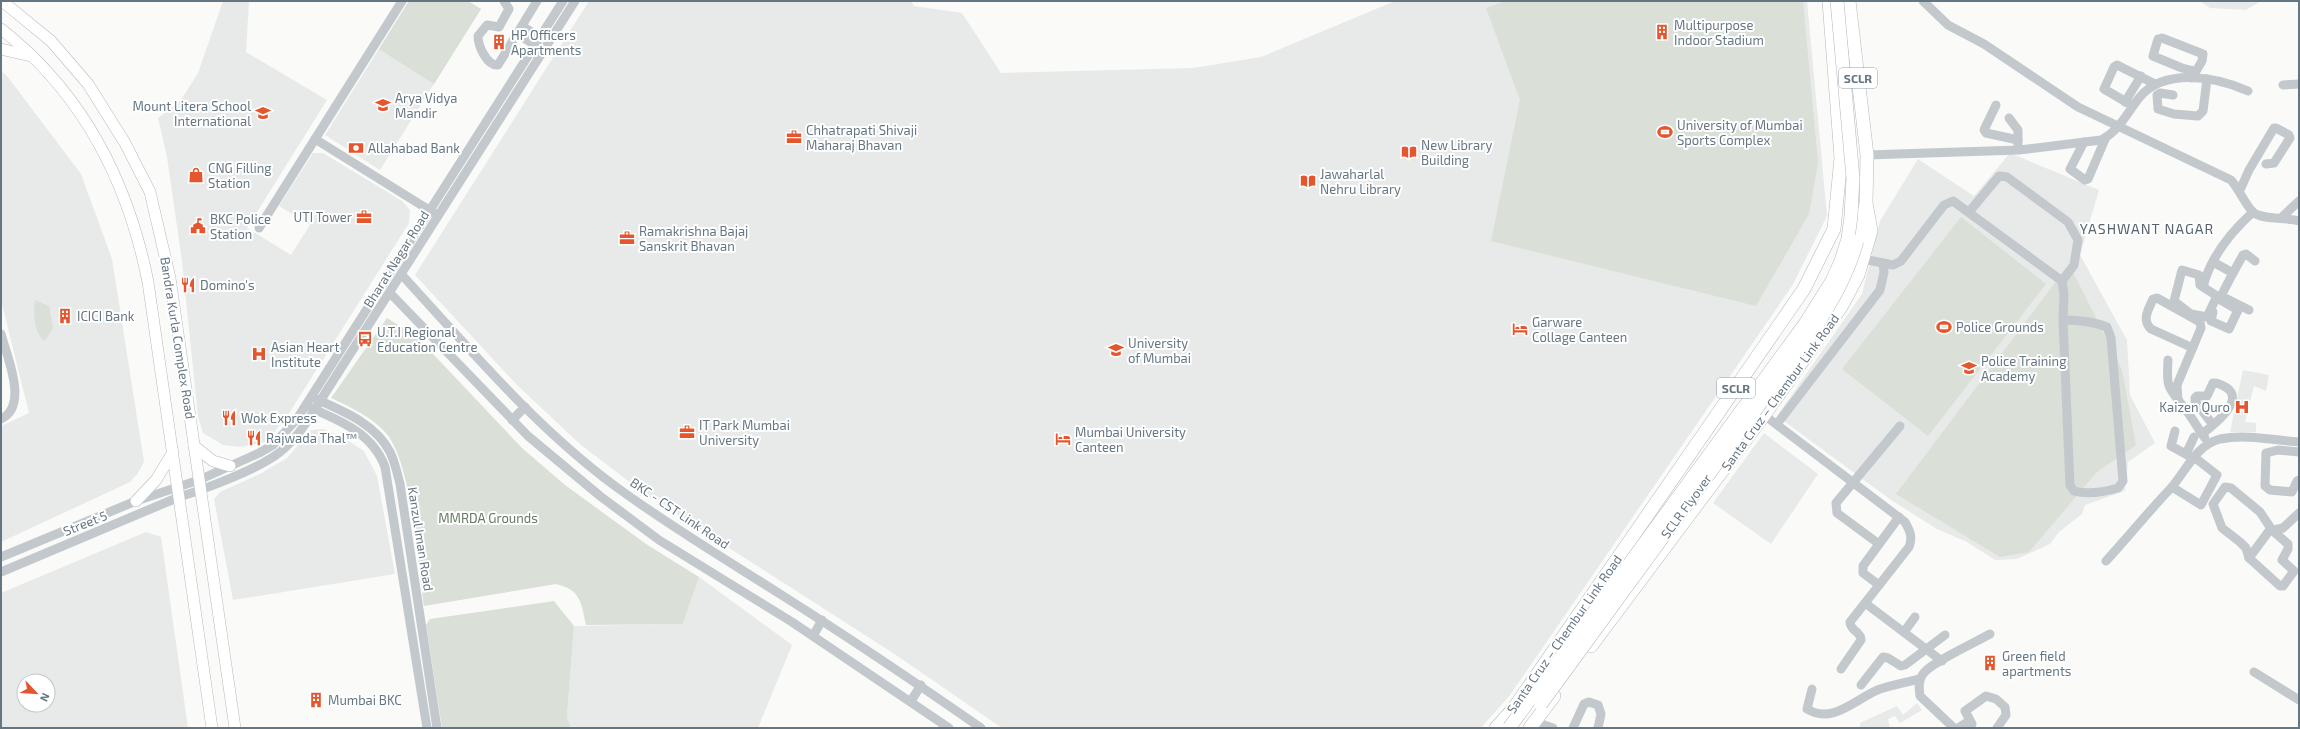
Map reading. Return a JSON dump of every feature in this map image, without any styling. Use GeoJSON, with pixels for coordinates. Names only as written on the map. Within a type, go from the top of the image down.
{"type":"FeatureCollection","features":[{"type":"Feature","properties":{"kind":"highway","name":"Santa Cruz – Chembur Link Road"},"geometry":{"type":"LineString","coordinates":[[1496,728],[1514,708],[1674,479],[1804,289],[1834,229],[1841,158],[1829,1]]}},
{"type":"Feature","properties":{"kind":"highway"},"geometry":{"type":"LineString","coordinates":[[1509,728],[1806,324],[1838,268],[1848,239],[1853,178],[1837,1]]}},
{"type":"Feature","properties":{"kind":"highway","name":"Santa Cruz – Chembur Link Road"},"geometry":{"type":"LineString","coordinates":[[1532,725],[1703,499],[1764,415],[1841,307],[1858,275],[1871,231],[1866,203],[1867,155],[1848,1]]}},
{"type":"Feature","properties":{"kind":"highway","name":"SCLR Flyover"},"geometry":{"type":"LineString","coordinates":[[1523,728],[1814,330],[1842,286],[1851,265],[1866,203]]}},
{"type":"Feature","properties":{"kind":"highway"},"geometry":{"type":"LineString","coordinates":[[1674,479],[1703,499]]}},
{"type":"Feature","properties":{"kind":"main road","name":"Bandra Kurla Complex Road"},"geometry":{"type":"LineString","coordinates":[[2,4],[51,41],[88,84],[125,143],[150,192],[170,278],[235,728]]}},
{"type":"Feature","properties":{"kind":"main road","name":"Bandra Kurla Complex Road"},"geometry":{"type":"LineString","coordinates":[[1,29],[35,57],[70,98],[86,121],[118,180],[135,224],[148,282],[212,728]]}},
{"type":"Feature","properties":{"kind":"main road"},"geometry":{"type":"LineString","coordinates":[[1,48],[35,57]]}},
{"type":"Feature","properties":{"kind":"main road"},"geometry":{"type":"LineString","coordinates":[[194,446],[210,459],[230,466]]}},
{"type":"Feature","properties":{"kind":"main road"},"geometry":{"type":"LineString","coordinates":[[136,501],[160,474],[173,452]]}},
{"type":"Feature","properties":{"kind":"street"},"geometry":{"type":"LineString","coordinates":[[259,228],[402,1]]}},
{"type":"Feature","properties":{"kind":"street"},"geometry":{"type":"LineString","coordinates":[[504,1],[509,9],[499,26],[487,25],[478,36],[479,44],[489,62],[498,65],[537,1]]}},
{"type":"Feature","properties":{"kind":"street","name":"Bharat Nagar Road"},"geometry":{"type":"LineString","coordinates":[[200,485],[230,466],[273,445],[285,434],[306,405],[564,1]]}},
{"type":"Feature","properties":{"kind":"street","name":"Bharat Nagar Road"},"geometry":{"type":"LineString","coordinates":[[200,485],[279,453],[292,441],[321,401],[575,1]]}},
{"type":"Feature","properties":{"kind":"street"},"geometry":{"type":"LineString","coordinates":[[1923,1],[1948,25],[1984,44],[2078,107],[2231,180],[2240,190],[2253,212],[2262,216],[2299,221]]}},
{"type":"Feature","properties":{"kind":"street"},"geometry":{"type":"LineString","coordinates":[[520,30],[538,41]]}},
{"type":"Feature","properties":{"kind":"street"},"geometry":{"type":"LineString","coordinates":[[2129,104],[2139,98],[2155,84],[2193,75],[2202,61],[2202,54],[2162,38],[2158,39],[2153,56],[2182,68],[2193,75],[2232,84],[2248,91]]}},
{"type":"Feature","properties":{"kind":"street"},"geometry":{"type":"LineString","coordinates":[[2129,104],[2104,89],[2114,67],[2117,65],[2155,84]]}},
{"type":"Feature","properties":{"kind":"street"},"geometry":{"type":"LineString","coordinates":[[1867,155],[2018,150],[2084,142],[2106,137],[2118,127],[2140,76]]}},
{"type":"Feature","properties":{"kind":"street"},"geometry":{"type":"LineString","coordinates":[[2173,95],[2160,93],[2157,95],[2156,106],[2160,110],[2198,116],[2203,111],[2207,79]]}},
{"type":"Feature","properties":{"kind":"street"},"geometry":{"type":"LineString","coordinates":[[2282,85],[2299,84]]}},
{"type":"Feature","properties":{"kind":"street"},"geometry":{"type":"LineString","coordinates":[[2139,98],[2156,101]]}},
{"type":"Feature","properties":{"kind":"street"},"geometry":{"type":"LineString","coordinates":[[1996,105],[1984,130],[1986,133],[2018,140]]}},
{"type":"Feature","properties":{"kind":"street"},"geometry":{"type":"LineString","coordinates":[[2009,118],[2018,130],[2018,150]]}},
{"type":"Feature","properties":{"kind":"street"},"geometry":{"type":"LineString","coordinates":[[2240,190],[2249,170],[2274,128],[2276,128],[2289,135],[2290,138],[2274,163],[2266,164]]}},
{"type":"Feature","properties":{"kind":"street"},"geometry":{"type":"LineString","coordinates":[[2084,142],[2070,169],[2085,180],[2088,179],[2100,156],[2106,137]]}},
{"type":"Feature","properties":{"kind":"street"},"geometry":{"type":"LineString","coordinates":[[315,139],[438,216]]}},
{"type":"Feature","properties":{"kind":"street"},"geometry":{"type":"LineString","coordinates":[[1969,212],[1998,176],[2007,177],[2068,222],[2078,240],[2074,265],[2062,281]]}},
{"type":"Feature","properties":{"kind":"street"},"geometry":{"type":"LineString","coordinates":[[1863,259],[1894,265],[1901,261],[1949,201],[1953,201],[2062,281],[2064,294],[2063,320],[2070,485],[2074,492],[2081,493],[2118,488],[2123,480],[2111,338],[2107,327],[2098,323],[2063,320]]}},
{"type":"Feature","properties":{"kind":"street"},"geometry":{"type":"LineString","coordinates":[[2281,218],[2299,201]]}},
{"type":"Feature","properties":{"kind":"street"},"geometry":{"type":"LineString","coordinates":[[2204,274],[2184,270],[2181,272],[2174,301],[2191,314],[2207,317],[2217,296],[2203,287],[2204,274],[2230,236],[2253,212]]}},
{"type":"Feature","properties":{"kind":"street"},"geometry":{"type":"LineString","coordinates":[[2249,310],[2220,298],[2243,255],[2246,254],[2255,261]]}},
{"type":"Feature","properties":{"kind":"street"},"geometry":{"type":"LineString","coordinates":[[2212,262],[2233,273]]}},
{"type":"Feature","properties":{"kind":"street"},"geometry":{"type":"LineString","coordinates":[[1777,424],[1880,290],[1884,272],[1883,263]]}},
{"type":"Feature","properties":{"kind":"street","name":"BKC - CST Link Road"},"geometry":{"type":"LineString","coordinates":[[401,274],[525,407],[614,485],[670,524],[822,620],[921,685],[982,728]]}},
{"type":"Feature","properties":{"kind":"street"},"geometry":{"type":"LineString","coordinates":[[390,293],[528,436],[580,479],[659,540],[813,636],[949,728]]}},
{"type":"Feature","properties":{"kind":"street"},"geometry":{"type":"LineString","coordinates":[[2178,401],[2177,385],[2193,348],[2201,328],[2200,322],[2157,298],[2153,299],[2146,316],[2146,324],[2151,329],[2193,348]]}},
{"type":"Feature","properties":{"kind":"street"},"geometry":{"type":"LineString","coordinates":[[1,334],[16,391],[14,405],[8,416],[1,419]]}},
{"type":"Feature","properties":{"kind":"street"},"geometry":{"type":"LineString","coordinates":[[2168,360],[2167,380],[2169,389],[2178,401],[2186,408],[2198,435],[2209,444]]}},
{"type":"Feature","properties":{"kind":"street"},"geometry":{"type":"LineString","coordinates":[[2106,561],[2172,487],[2191,456],[2198,435],[2213,425],[2226,414],[2231,405],[2232,394],[2229,389],[2216,382],[2213,383],[2207,396],[2197,396],[2195,398],[2195,401],[2213,425]]}},
{"type":"Feature","properties":{"kind":"street","name":"Kanzul Iman Road"},"geometry":{"type":"LineString","coordinates":[[311,397],[356,418],[371,429],[382,439],[394,459],[400,484],[437,728]]}},
{"type":"Feature","properties":{"kind":"street","name":"Kanzul Iman Road"},"geometry":{"type":"LineString","coordinates":[[306,405],[350,427],[364,436],[381,455],[385,467],[427,728]]}},
{"type":"Feature","properties":{"kind":"street"},"geometry":{"type":"LineString","coordinates":[[512,420],[525,407]]}},
{"type":"Feature","properties":{"kind":"street"},"geometry":{"type":"LineString","coordinates":[[1764,415],[1899,517],[1905,522],[1910,530],[1911,540],[1909,547],[1850,622],[1852,628],[1859,633],[1861,640],[1841,669]]}},
{"type":"Feature","properties":{"kind":"street"},"geometry":{"type":"LineString","coordinates":[[1879,544],[1837,513],[1836,503],[1900,426]]}},
{"type":"Feature","properties":{"kind":"street"},"geometry":{"type":"LineString","coordinates":[[2172,487],[2201,505],[2217,475],[2191,456],[2171,446],[2175,431]]}},
{"type":"Feature","properties":{"kind":"street"},"geometry":{"type":"LineString","coordinates":[[2191,456],[2209,444],[2220,439],[2267,439],[2299,442]]}},
{"type":"Feature","properties":{"kind":"street"},"geometry":{"type":"LineString","coordinates":[[2267,439],[2266,488],[2292,492],[2296,481],[2299,480]]}},
{"type":"Feature","properties":{"kind":"street"},"geometry":{"type":"LineString","coordinates":[[2266,453],[2278,450],[2299,452]]}},
{"type":"Feature","properties":{"kind":"street"},"geometry":{"type":"LineString","coordinates":[[580,479],[591,466]]}},
{"type":"Feature","properties":{"kind":"street"},"geometry":{"type":"LineString","coordinates":[[178,492],[200,485]]}},
{"type":"Feature","properties":{"kind":"street"},"geometry":{"type":"LineString","coordinates":[[2225,486],[2231,488],[2260,512],[2272,530],[2288,544],[2288,549],[2282,560],[2294,571],[2283,586],[2280,586],[2250,558],[2246,548],[2222,528],[2213,504],[2225,486]]}},
{"type":"Feature","properties":{"kind":"street","name":"Street 5"},"geometry":{"type":"LineString","coordinates":[[1,557],[136,501],[178,492]]}},
{"type":"Feature","properties":{"kind":"street","name":"Street 5"},"geometry":{"type":"LineString","coordinates":[[1,572],[178,492]]}},
{"type":"Feature","properties":{"kind":"street"},"geometry":{"type":"LineString","coordinates":[[2250,558],[2272,530],[2283,528],[2298,516]]}},
{"type":"Feature","properties":{"kind":"street"},"geometry":{"type":"LineString","coordinates":[[1879,585],[1866,575],[1863,570],[1863,566],[1899,517]]}},
{"type":"Feature","properties":{"kind":"street"},"geometry":{"type":"LineString","coordinates":[[1865,603],[1942,661]]}},
{"type":"Feature","properties":{"kind":"street"},"geometry":{"type":"LineString","coordinates":[[1904,632],[1916,617]]}},
{"type":"Feature","properties":{"kind":"street"},"geometry":{"type":"LineString","coordinates":[[813,636],[822,620]]}},
{"type":"Feature","properties":{"kind":"street"},"geometry":{"type":"LineString","coordinates":[[1954,728],[1920,696],[1920,679],[1924,672],[1990,634]]}},
{"type":"Feature","properties":{"kind":"street"},"geometry":{"type":"LineString","coordinates":[[1861,685],[1883,657],[1888,658],[1901,666],[1905,665],[1945,635]]}},
{"type":"Feature","properties":{"kind":"street"},"geometry":{"type":"LineString","coordinates":[[2254,672],[2299,700]]}},
{"type":"Feature","properties":{"kind":"street"},"geometry":{"type":"LineString","coordinates":[[1812,689],[1807,709],[1816,714],[1840,711],[1879,690],[1920,679]]}},
{"type":"Feature","properties":{"kind":"street"},"geometry":{"type":"LineString","coordinates":[[910,701],[921,685]]}},
{"type":"Feature","properties":{"kind":"street"},"geometry":{"type":"LineString","coordinates":[[1958,728],[1970,724],[1965,711],[1986,696],[1992,697],[2005,707],[2006,716],[1997,728]]}},
{"type":"Feature","properties":{"kind":"street"},"geometry":{"type":"LineString","coordinates":[[1573,728],[1584,704],[1589,702],[1598,705],[1601,714],[1598,728]]}},
{"type":"Feature","properties":{"kind":"street"},"geometry":{"type":"LineString","coordinates":[[1532,725],[1553,728]]}},
{"type":"Feature","properties":{"kind":"shaded area"},"geometry":{"type":"Polygon","coordinates":[[[223,1],[249,1],[246,52],[327,100],[247,228],[291,255],[310,225],[279,206],[313,153],[323,153],[402,201],[410,210],[409,223],[288,415],[266,442],[240,447],[223,445],[203,433],[198,417],[182,261],[167,157],[158,118],[181,100],[198,73],[223,1]]]}},
{"type":"Feature","properties":{"kind":"shaded area","name":"Arya Vidya Mandir"},"geometry":{"type":"Polygon","coordinates":[[[409,1],[468,1],[481,9],[380,170],[325,135],[409,1]]]}},
{"type":"Feature","properties":{"kind":"shaded area","name":"University of Mumbai"},"geometry":{"type":"Polygon","coordinates":[[[589,1],[911,1],[914,6],[962,13],[1001,73],[1193,68],[1261,57],[1395,1],[1807,1],[1827,216],[1792,286],[1510,695],[1481,728],[1002,728],[896,655],[648,496],[581,445],[518,386],[415,275],[589,1]]]}},
{"type":"Feature","properties":{"kind":"shaded area"},"geometry":{"type":"Polygon","coordinates":[[[2200,1],[2261,1],[2246,10],[2210,8],[2200,1]]]}},
{"type":"Feature","properties":{"kind":"shaded area"},"geometry":{"type":"Polygon","coordinates":[[[1,71],[7,76],[81,174],[112,259],[144,462],[138,473],[130,482],[1,542],[1,426],[29,413],[1,300],[1,71]]]}},
{"type":"Feature","properties":{"kind":"shaded area","name":"Police Training Academy"},"geometry":{"type":"Polygon","coordinates":[[[2010,153],[2099,190],[2080,255],[2127,340],[2130,395],[2155,443],[2128,462],[2125,491],[2085,505],[2082,514],[2059,532],[2050,544],[2017,559],[1995,560],[1967,542],[1937,529],[1891,500],[1777,416],[1862,294],[1880,221],[1918,159],[1974,196],[2010,153]]]}},
{"type":"Feature","properties":{"kind":"shaded area","name":"Kaizen Quro"},"geometry":{"type":"Polygon","coordinates":[[[2243,370],[2269,375],[2266,391],[2254,386],[2245,422],[2256,423],[2256,432],[2230,432],[2243,370]]]}},
{"type":"Feature","properties":{"kind":"shaded area"},"geometry":{"type":"Polygon","coordinates":[[[323,429],[344,438],[364,451],[377,476],[395,574],[233,600],[214,499],[220,492],[260,474],[287,458],[311,430],[323,429]]]}},
{"type":"Feature","properties":{"kind":"shaded area"},"geometry":{"type":"Polygon","coordinates":[[[1764,433],[1818,474],[1771,544],[1713,503],[1764,433]]]}},
{"type":"Feature","properties":{"kind":"shaded area"},"geometry":{"type":"Polygon","coordinates":[[[146,532],[161,537],[188,728],[1,728],[1,593],[146,532]]]}},
{"type":"Feature","properties":{"kind":"shaded area"},"geometry":{"type":"Polygon","coordinates":[[[699,577],[792,645],[758,728],[571,728],[567,717],[574,626],[683,624],[699,577]]]}},
{"type":"Feature","properties":{"kind":"shaded area"},"geometry":{"type":"Polygon","coordinates":[[[1917,703],[1922,710],[1900,723],[1895,716],[1888,719],[1890,728],[1860,728],[1860,723],[1897,706],[1903,715],[1917,703]]]}},
{"type":"Feature","properties":{"kind":"green space"},"geometry":{"type":"Polygon","coordinates":[[[409,1],[468,1],[481,9],[434,84],[379,49],[409,1]]]}},
{"type":"Feature","properties":{"kind":"green space","name":"University of Mumbai Sports Complex"},"geometry":{"type":"Polygon","coordinates":[[[1505,1],[1803,1],[1818,163],[1809,214],[1756,306],[1491,241],[1520,100],[1486,8],[1505,1]]]}},
{"type":"Feature","properties":{"kind":"green space","name":"Police Grounds"},"geometry":{"type":"Polygon","coordinates":[[[1961,217],[2046,284],[1928,436],[1842,369],[1961,217]]]}},
{"type":"Feature","properties":{"kind":"green space"},"geometry":{"type":"Polygon","coordinates":[[[2069,264],[2122,370],[2136,445],[2097,472],[2029,552],[2000,557],[1896,494],[2069,264]]]}},
{"type":"Feature","properties":{"kind":"green space"},"geometry":{"type":"Polygon","coordinates":[[[35,300],[49,306],[53,328],[45,341],[41,338],[36,329],[34,317],[35,300]]]}},
{"type":"Feature","properties":{"kind":"green space","name":"MMRDA Grounds"},"geometry":{"type":"Polygon","coordinates":[[[387,318],[416,336],[522,448],[565,485],[646,544],[699,577],[683,624],[586,625],[583,610],[578,598],[571,590],[556,584],[424,606],[408,489],[402,466],[394,446],[385,432],[373,421],[360,412],[331,398],[387,318]]]}},
{"type":"Feature","properties":{"kind":"green space"},"geometry":{"type":"Polygon","coordinates":[[[554,601],[574,626],[567,717],[571,728],[442,728],[426,625],[430,619],[554,601]]]}},
{"type":"Feature","properties":{"kind":"place","name":"Multipurpose Indoor Stadium"},"geometry":{"type":"Point","coordinates":[1662,32]}},
{"type":"Feature","properties":{"kind":"place","name":"HP Officers Apartments"},"geometry":{"type":"Point","coordinates":[499,42]}},
{"type":"Feature","properties":{"kind":"place","name":"Arya Vidya Mandir"},"geometry":{"type":"Point","coordinates":[383,105]}},
{"type":"Feature","properties":{"kind":"place","name":"Mount Litera School International"},"geometry":{"type":"Point","coordinates":[263,113]}},
{"type":"Feature","properties":{"kind":"place","name":"University of Mumbai Sports Complex"},"geometry":{"type":"Point","coordinates":[1665,132]}},
{"type":"Feature","properties":{"kind":"place","name":"Chhatrapati Shivaji Maharaj Bhavan"},"geometry":{"type":"Point","coordinates":[794,137]}},
{"type":"Feature","properties":{"kind":"place","name":"Allahabad Bank"},"geometry":{"type":"Point","coordinates":[356,148]}},
{"type":"Feature","properties":{"kind":"place","name":"New Library Building"},"geometry":{"type":"Point","coordinates":[1409,152]}},
{"type":"Feature","properties":{"kind":"place","name":"CNG Filling Station"},"geometry":{"type":"Point","coordinates":[196,175]}},
{"type":"Feature","properties":{"kind":"place","name":"Jawaharlal Nehru Library"},"geometry":{"type":"Point","coordinates":[1308,181]}},
{"type":"Feature","properties":{"kind":"place","name":"UTI Tower"},"geometry":{"type":"Point","coordinates":[364,217]}},
{"type":"Feature","properties":{"kind":"place","name":"BKC Police Station"},"geometry":{"type":"Point","coordinates":[198,226]}},
{"type":"Feature","properties":{"kind":"place","name":"Ramakrishna Bajaj Sanskrit Bhavan"},"geometry":{"type":"Point","coordinates":[627,238]}},
{"type":"Feature","properties":{"kind":"place","name":"Domino's"},"geometry":{"type":"Point","coordinates":[188,285]}},
{"type":"Feature","properties":{"kind":"place","name":"ICICI Bank"},"geometry":{"type":"Point","coordinates":[65,316]}},
{"type":"Feature","properties":{"kind":"place","name":"Police Grounds"},"geometry":{"type":"Point","coordinates":[1944,327]}},
{"type":"Feature","properties":{"kind":"place","name":"Garware Collage Canteen"},"geometry":{"type":"Point","coordinates":[1520,329]}},
{"type":"Feature","properties":{"kind":"place","name":"U.T.I Regional Education Centre"},"geometry":{"type":"Point","coordinates":[365,339]}},
{"type":"Feature","properties":{"kind":"place","name":"University of Mumbai"},"geometry":{"type":"Point","coordinates":[1116,350]}},
{"type":"Feature","properties":{"kind":"place","name":"Asian Heart Institute"},"geometry":{"type":"Point","coordinates":[259,354]}},
{"type":"Feature","properties":{"kind":"place","name":"Police Training Academy"},"geometry":{"type":"Point","coordinates":[1969,368]}},
{"type":"Feature","properties":{"kind":"place","name":"Kaizen Quro"},"geometry":{"type":"Point","coordinates":[2242,407]}},
{"type":"Feature","properties":{"kind":"place","name":"Wok Express"},"geometry":{"type":"Point","coordinates":[229,418]}},
{"type":"Feature","properties":{"kind":"place","name":"IT Park Mumbai University"},"geometry":{"type":"Point","coordinates":[687,432]}},
{"type":"Feature","properties":{"kind":"place","name":"Rajwada Thal™"},"geometry":{"type":"Point","coordinates":[254,438]}},
{"type":"Feature","properties":{"kind":"place","name":"Mumbai University Canteen"},"geometry":{"type":"Point","coordinates":[1063,439]}},
{"type":"Feature","properties":{"kind":"place","name":"Green field apartments"},"geometry":{"type":"Point","coordinates":[1990,663]}},
{"type":"Feature","properties":{"kind":"place","name":"Mumbai BKC"},"geometry":{"type":"Point","coordinates":[316,700]}},
{"type":"Feature","properties":{"kind":"district","name":"YASHWANT NAGAR"},"geometry":{"type":"Point","coordinates":[2147,228]}}]}
